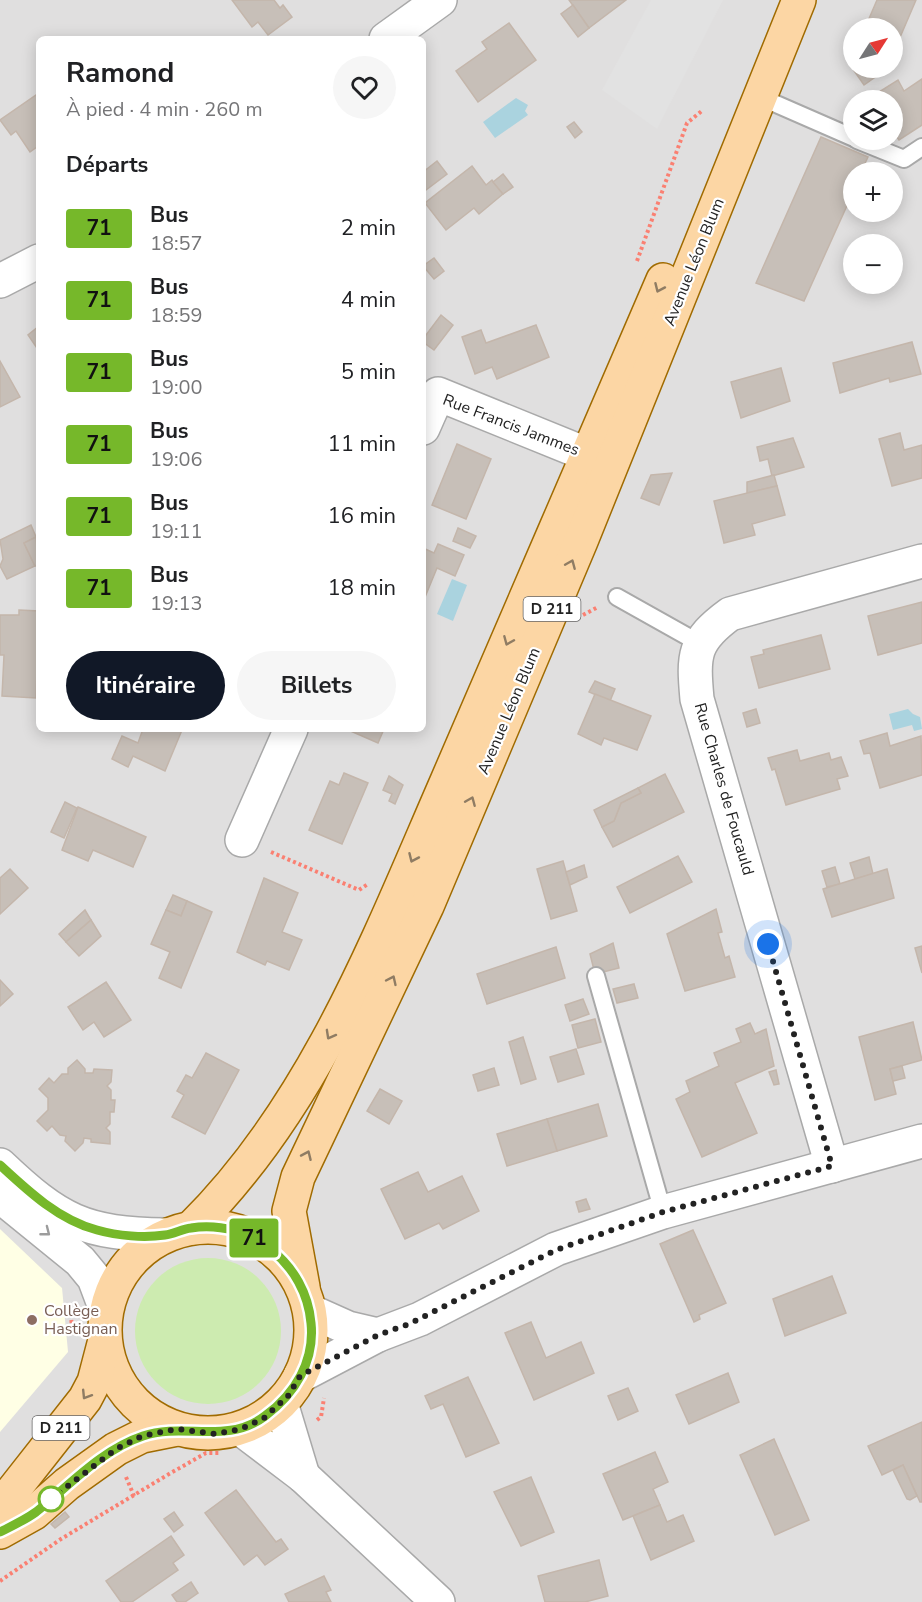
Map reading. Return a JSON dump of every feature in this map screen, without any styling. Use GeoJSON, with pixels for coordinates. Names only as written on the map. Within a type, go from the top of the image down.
{"type":"FeatureCollection","features":[{"type":"Feature","properties":{"kind":"main road","name":"Avenue Léon Blum"},"geometry":{"type":"LineString","coordinates":[[178,1231],[214,1205],[261,1146],[292,1102],[334,1027],[394,903],[691,215],[775,0]]}},
{"type":"Feature","properties":{"kind":"main road","name":"Avenue Léon Blum"},"geometry":{"type":"LineString","coordinates":[[306,1299],[289,1211],[298,1177],[427,906],[588,523],[799,0]]}},
{"type":"Feature","properties":{"kind":"main road"},"geometry":{"type":"LineString","coordinates":[[225,1227],[257,1238],[284,1259],[306,1299],[313,1341],[300,1376],[288,1396],[264,1418],[233,1441],[216,1434],[177,1429],[150,1415],[128,1395],[112,1369],[95,1330],[118,1279],[138,1253],[178,1231],[225,1227]]}},
{"type":"Feature","properties":{"kind":"main road","name":"D 211"},"geometry":{"type":"LineString","coordinates":[[0,1507],[85,1399],[94,1382],[95,1330]]}},
{"type":"Feature","properties":{"kind":"main road","name":"D 211"},"geometry":{"type":"LineString","coordinates":[[0,1532],[34,1513],[67,1484],[116,1449],[142,1436],[177,1429]]}},
{"type":"Feature","properties":{"kind":"street"},"geometry":{"type":"LineString","coordinates":[[390,36],[440,0]]}},
{"type":"Feature","properties":{"kind":"street"},"geometry":{"type":"LineString","coordinates":[[0,281],[36,263]]}},
{"type":"Feature","properties":{"kind":"street","name":"Rue Francis Jammes"},"geometry":{"type":"LineString","coordinates":[[426,421],[438,394],[586,454],[588,523]]}},
{"type":"Feature","properties":{"kind":"street"},"geometry":{"type":"LineString","coordinates":[[699,643],[712,627],[730,614],[922,561]]}},
{"type":"Feature","properties":{"kind":"street","name":"Rue Charles de Foucauld"},"geometry":{"type":"LineString","coordinates":[[699,643],[694,668],[698,699],[832,1166]]}},
{"type":"Feature","properties":{"kind":"street"},"geometry":{"type":"LineString","coordinates":[[242,840],[290,732]]}},
{"type":"Feature","properties":{"kind":"street"},"geometry":{"type":"LineString","coordinates":[[300,1376],[378,1335],[405,1326],[556,1250],[663,1212],[922,1141]]}},
{"type":"Feature","properties":{"kind":"street"},"geometry":{"type":"LineString","coordinates":[[0,1165],[53,1209],[77,1224],[123,1235],[178,1231]]}},
{"type":"Feature","properties":{"kind":"street"},"geometry":{"type":"LineString","coordinates":[[0,1196],[80,1261],[94,1278],[95,1330]]}},
{"type":"Feature","properties":{"kind":"street"},"geometry":{"type":"LineString","coordinates":[[306,1299],[348,1328],[378,1335]]}},
{"type":"Feature","properties":{"kind":"street"},"geometry":{"type":"LineString","coordinates":[[280,1403],[303,1476]]}},
{"type":"Feature","properties":{"kind":"street"},"geometry":{"type":"LineString","coordinates":[[233,1441],[303,1476],[438,1602]]}},
{"type":"Feature","properties":{"kind":"lane"},"geometry":{"type":"LineString","coordinates":[[760,97],[843,134]]}},
{"type":"Feature","properties":{"kind":"lane"},"geometry":{"type":"LineString","coordinates":[[882,150],[904,159],[922,147]]}},
{"type":"Feature","properties":{"kind":"lane"},"geometry":{"type":"LineString","coordinates":[[617,597],[699,643]]}},
{"type":"Feature","properties":{"kind":"lane"},"geometry":{"type":"LineString","coordinates":[[596,976],[663,1212]]}},
{"type":"Feature","properties":{"kind":"path"},"geometry":{"type":"LineString","coordinates":[[579,617],[617,597]]}},
{"type":"Feature","properties":{"kind":"path"},"geometry":{"type":"LineString","coordinates":[[242,840],[359,890],[369,884]]}},
{"type":"Feature","properties":{"kind":"path"},"geometry":{"type":"LineString","coordinates":[[70,1306],[95,1330]]}},
{"type":"Feature","properties":{"kind":"path"},"geometry":{"type":"LineString","coordinates":[[313,1424],[321,1417],[324,1398],[334,1392]]}},
{"type":"Feature","properties":{"kind":"path"},"geometry":{"type":"LineString","coordinates":[[0,1581],[62,1539],[169,1474],[233,1441]]}},
{"type":"Feature","properties":{"kind":"shaded area"},"geometry":{"type":"Polygon","coordinates":[[[0,0],[922,0],[922,1602],[0,1602],[0,0]]]}},
{"type":"Feature","properties":{"kind":"shaded area"},"geometry":{"type":"Polygon","coordinates":[[[651,0],[723,0],[657,129],[602,90],[651,0]]]}},
{"type":"Feature","properties":{"kind":"shaded area","name":"Collège Hastignan"},"geometry":{"type":"Polygon","coordinates":[[[0,1229],[62,1288],[68,1352],[0,1432],[0,1229]]]}},
{"type":"Feature","properties":{"kind":"green space"},"geometry":{"type":"Polygon","coordinates":[[[208,1258],[236,1264],[260,1279],[275,1303],[281,1331],[275,1359],[260,1383],[236,1398],[208,1404],[180,1398],[156,1383],[141,1359],[135,1331],[141,1303],[156,1279],[180,1264],[208,1258]]]}},
{"type":"Feature","properties":{"kind":"water"},"geometry":{"type":"Polygon","coordinates":[[[516,98],[528,105],[525,111],[528,115],[495,138],[483,122],[516,98]]]}},
{"type":"Feature","properties":{"kind":"water"},"geometry":{"type":"Polygon","coordinates":[[[452,579],[467,585],[453,621],[437,614],[452,579]]]}},
{"type":"Feature","properties":{"kind":"water"},"geometry":{"type":"Polygon","coordinates":[[[908,709],[920,717],[922,729],[914,731],[912,725],[893,730],[889,714],[908,709]]]}},
{"type":"Feature","properties":{"kind":"building"},"geometry":{"type":"Polygon","coordinates":[[[232,0],[274,0],[280,8],[283,5],[292,17],[268,35],[258,22],[252,27],[232,0]]]}},
{"type":"Feature","properties":{"kind":"building"},"geometry":{"type":"Polygon","coordinates":[[[569,0],[626,0],[589,28],[569,0]]]}},
{"type":"Feature","properties":{"kind":"building"},"geometry":{"type":"Polygon","coordinates":[[[877,0],[916,0],[903,30],[903,18],[869,18],[877,0]]]}},
{"type":"Feature","properties":{"kind":"building"},"geometry":{"type":"Polygon","coordinates":[[[573,5],[589,28],[578,37],[561,14],[573,5]]]}},
{"type":"Feature","properties":{"kind":"building"},"geometry":{"type":"Polygon","coordinates":[[[509,23],[536,60],[478,102],[456,71],[487,49],[482,42],[509,23]]]}},
{"type":"Feature","properties":{"kind":"building"},"geometry":{"type":"Polygon","coordinates":[[[859,78],[874,78],[864,85],[859,78]]]}},
{"type":"Feature","properties":{"kind":"building"},"geometry":{"type":"Polygon","coordinates":[[[922,79],[922,125],[903,137],[903,90],[882,90],[898,80],[904,91],[922,79]]]}},
{"type":"Feature","properties":{"kind":"building"},"geometry":{"type":"Polygon","coordinates":[[[36,95],[36,148],[30,152],[16,131],[11,135],[0,120],[36,95]]]}},
{"type":"Feature","properties":{"kind":"building"},"geometry":{"type":"Polygon","coordinates":[[[574,122],[582,132],[575,138],[567,127],[574,122]]]}},
{"type":"Feature","properties":{"kind":"building"},"geometry":{"type":"Polygon","coordinates":[[[821,137],[843,146],[843,150],[852,150],[868,157],[866,162],[843,162],[843,214],[804,301],[756,283],[821,137]]]}},
{"type":"Feature","properties":{"kind":"building"},"geometry":{"type":"Polygon","coordinates":[[[437,161],[447,174],[426,190],[426,170],[437,161]]]}},
{"type":"Feature","properties":{"kind":"building"},"geometry":{"type":"Polygon","coordinates":[[[472,166],[486,185],[492,180],[503,194],[479,214],[474,208],[446,230],[426,202],[472,166]]]}},
{"type":"Feature","properties":{"kind":"building"},"geometry":{"type":"Polygon","coordinates":[[[503,174],[513,187],[503,194],[493,182],[503,174]]]}},
{"type":"Feature","properties":{"kind":"building"},"geometry":{"type":"Polygon","coordinates":[[[434,258],[444,271],[434,279],[426,270],[426,264],[434,258]]]}},
{"type":"Feature","properties":{"kind":"building"},"geometry":{"type":"Polygon","coordinates":[[[441,315],[453,325],[434,350],[426,344],[426,335],[441,315]]]}},
{"type":"Feature","properties":{"kind":"building"},"geometry":{"type":"Polygon","coordinates":[[[536,325],[549,357],[497,379],[492,367],[475,374],[462,337],[481,330],[486,343],[536,325]]]}},
{"type":"Feature","properties":{"kind":"building"},"geometry":{"type":"Polygon","coordinates":[[[36,328],[36,347],[28,335],[36,328]]]}},
{"type":"Feature","properties":{"kind":"building"},"geometry":{"type":"Polygon","coordinates":[[[912,342],[921,374],[890,382],[889,378],[840,393],[833,363],[912,342]]]}},
{"type":"Feature","properties":{"kind":"building"},"geometry":{"type":"Polygon","coordinates":[[[0,361],[20,397],[0,407],[0,361]]]}},
{"type":"Feature","properties":{"kind":"building"},"geometry":{"type":"Polygon","coordinates":[[[781,368],[790,401],[741,418],[731,382],[781,368]]]}},
{"type":"Feature","properties":{"kind":"building"},"geometry":{"type":"Polygon","coordinates":[[[900,433],[904,450],[922,445],[922,478],[892,486],[879,439],[900,433]]]}},
{"type":"Feature","properties":{"kind":"building"},"geometry":{"type":"Polygon","coordinates":[[[793,438],[804,467],[772,476],[768,459],[760,461],[757,447],[793,438]]]}},
{"type":"Feature","properties":{"kind":"building"},"geometry":{"type":"Polygon","coordinates":[[[457,444],[491,459],[466,519],[432,505],[457,444]]]}},
{"type":"Feature","properties":{"kind":"building"},"geometry":{"type":"Polygon","coordinates":[[[672,473],[659,505],[641,498],[651,475],[672,473]]]}},
{"type":"Feature","properties":{"kind":"building"},"geometry":{"type":"Polygon","coordinates":[[[774,475],[777,486],[747,493],[747,482],[774,475]]]}},
{"type":"Feature","properties":{"kind":"building"},"geometry":{"type":"Polygon","coordinates":[[[777,486],[785,515],[752,524],[755,535],[724,543],[714,501],[777,486]]]}},
{"type":"Feature","properties":{"kind":"building"},"geometry":{"type":"Polygon","coordinates":[[[31,525],[36,537],[24,543],[35,566],[7,579],[0,566],[3,559],[0,540],[31,525]]]}},
{"type":"Feature","properties":{"kind":"building"},"geometry":{"type":"Polygon","coordinates":[[[458,528],[476,536],[470,548],[453,541],[458,528]]]}},
{"type":"Feature","properties":{"kind":"building"},"geometry":{"type":"Polygon","coordinates":[[[36,537],[36,566],[35,566],[24,543],[36,537]]]}},
{"type":"Feature","properties":{"kind":"building"},"geometry":{"type":"Polygon","coordinates":[[[438,544],[464,555],[455,576],[437,568],[426,595],[426,549],[434,553],[438,544]]]}},
{"type":"Feature","properties":{"kind":"building"},"geometry":{"type":"Polygon","coordinates":[[[922,602],[922,643],[878,655],[868,616],[922,602]]]}},
{"type":"Feature","properties":{"kind":"building"},"geometry":{"type":"Polygon","coordinates":[[[19,610],[36,611],[36,698],[2,696],[4,655],[0,655],[0,615],[19,615],[19,610]]]}},
{"type":"Feature","properties":{"kind":"building"},"geometry":{"type":"Polygon","coordinates":[[[821,635],[830,669],[759,688],[751,657],[764,654],[763,650],[821,635]]]}},
{"type":"Feature","properties":{"kind":"building"},"geometry":{"type":"Polygon","coordinates":[[[595,681],[615,689],[610,701],[589,692],[595,681]]]}},
{"type":"Feature","properties":{"kind":"building"},"geometry":{"type":"Polygon","coordinates":[[[595,694],[651,716],[637,750],[604,738],[601,745],[578,734],[595,694]]]}},
{"type":"Feature","properties":{"kind":"building"},"geometry":{"type":"Polygon","coordinates":[[[756,709],[760,723],[747,727],[743,713],[756,709]]]}},
{"type":"Feature","properties":{"kind":"building"},"geometry":{"type":"Polygon","coordinates":[[[142,732],[181,732],[165,771],[133,756],[128,767],[112,759],[122,736],[138,743],[142,732]]]}},
{"type":"Feature","properties":{"kind":"building"},"geometry":{"type":"Polygon","coordinates":[[[353,732],[383,732],[378,743],[353,732]]]}},
{"type":"Feature","properties":{"kind":"building"},"geometry":{"type":"Polygon","coordinates":[[[887,733],[890,746],[921,736],[922,775],[880,788],[870,753],[864,754],[860,741],[887,733]]]}},
{"type":"Feature","properties":{"kind":"building"},"geometry":{"type":"Polygon","coordinates":[[[797,750],[800,761],[829,753],[831,760],[841,757],[848,776],[837,779],[840,789],[786,805],[775,769],[772,770],[768,758],[797,750]]]}},
{"type":"Feature","properties":{"kind":"building"},"geometry":{"type":"Polygon","coordinates":[[[344,773],[368,783],[342,844],[309,830],[330,781],[339,785],[344,773]]]}},
{"type":"Feature","properties":{"kind":"building"},"geometry":{"type":"Polygon","coordinates":[[[665,774],[684,812],[613,847],[602,827],[614,821],[621,803],[641,793],[638,788],[665,774]]]}},
{"type":"Feature","properties":{"kind":"building"},"geometry":{"type":"Polygon","coordinates":[[[389,776],[403,785],[395,804],[389,801],[392,794],[383,790],[389,776]]]}},
{"type":"Feature","properties":{"kind":"building"},"geometry":{"type":"Polygon","coordinates":[[[638,788],[641,793],[621,803],[614,821],[602,827],[594,810],[638,788]]]}},
{"type":"Feature","properties":{"kind":"building"},"geometry":{"type":"Polygon","coordinates":[[[65,802],[77,808],[64,838],[51,832],[65,802]]]}},
{"type":"Feature","properties":{"kind":"building"},"geometry":{"type":"Polygon","coordinates":[[[78,807],[146,837],[133,867],[93,850],[88,861],[62,850],[78,807]]]}},
{"type":"Feature","properties":{"kind":"building"},"geometry":{"type":"Polygon","coordinates":[[[678,856],[692,882],[630,913],[617,887],[678,856]]]}},
{"type":"Feature","properties":{"kind":"building"},"geometry":{"type":"Polygon","coordinates":[[[869,857],[873,874],[855,879],[850,863],[869,857]]]}},
{"type":"Feature","properties":{"kind":"building"},"geometry":{"type":"Polygon","coordinates":[[[563,861],[577,911],[551,919],[537,869],[563,861]]]}},
{"type":"Feature","properties":{"kind":"building"},"geometry":{"type":"Polygon","coordinates":[[[584,865],[587,877],[570,885],[566,872],[584,865]]]}},
{"type":"Feature","properties":{"kind":"building"},"geometry":{"type":"Polygon","coordinates":[[[835,867],[840,884],[827,887],[822,871],[835,867]]]}},
{"type":"Feature","properties":{"kind":"building"},"geometry":{"type":"Polygon","coordinates":[[[10,869],[28,888],[0,914],[0,878],[10,869]]]}},
{"type":"Feature","properties":{"kind":"building"},"geometry":{"type":"Polygon","coordinates":[[[887,869],[894,898],[832,917],[823,889],[887,869]]]}},
{"type":"Feature","properties":{"kind":"building"},"geometry":{"type":"Polygon","coordinates":[[[264,878],[298,893],[282,932],[302,940],[289,970],[267,961],[265,965],[237,952],[264,878]]]}},
{"type":"Feature","properties":{"kind":"building"},"geometry":{"type":"Polygon","coordinates":[[[173,895],[187,901],[181,916],[166,910],[173,895]]]}},
{"type":"Feature","properties":{"kind":"building"},"geometry":{"type":"Polygon","coordinates":[[[187,901],[212,912],[181,988],[159,978],[170,952],[151,944],[166,910],[181,916],[187,901]]]}},
{"type":"Feature","properties":{"kind":"building"},"geometry":{"type":"Polygon","coordinates":[[[716,909],[722,932],[718,933],[725,958],[729,956],[735,977],[685,991],[667,934],[716,909]]]}},
{"type":"Feature","properties":{"kind":"building"},"geometry":{"type":"Polygon","coordinates":[[[85,910],[91,920],[66,942],[59,934],[85,910]]]}},
{"type":"Feature","properties":{"kind":"building"},"geometry":{"type":"Polygon","coordinates":[[[91,920],[101,936],[79,956],[66,942],[91,920]]]}},
{"type":"Feature","properties":{"kind":"building"},"geometry":{"type":"Polygon","coordinates":[[[613,943],[619,968],[595,974],[590,954],[613,943]]]}},
{"type":"Feature","properties":{"kind":"building"},"geometry":{"type":"Polygon","coordinates":[[[922,946],[922,973],[915,948],[922,946]]]}},
{"type":"Feature","properties":{"kind":"building"},"geometry":{"type":"Polygon","coordinates":[[[556,947],[565,978],[487,1004],[477,974],[556,947]]]}},
{"type":"Feature","properties":{"kind":"building"},"geometry":{"type":"Polygon","coordinates":[[[0,980],[13,994],[0,1006],[0,980]]]}},
{"type":"Feature","properties":{"kind":"building"},"geometry":{"type":"Polygon","coordinates":[[[106,982],[131,1020],[104,1037],[94,1022],[83,1030],[68,1007],[106,982]]]}},
{"type":"Feature","properties":{"kind":"building"},"geometry":{"type":"Polygon","coordinates":[[[634,984],[638,998],[617,1003],[613,989],[634,984]]]}},
{"type":"Feature","properties":{"kind":"building"},"geometry":{"type":"Polygon","coordinates":[[[583,999],[589,1014],[570,1021],[565,1005],[583,999]]]}},
{"type":"Feature","properties":{"kind":"building"},"geometry":{"type":"Polygon","coordinates":[[[595,1019],[601,1042],[578,1048],[572,1025],[595,1019]]]}},
{"type":"Feature","properties":{"kind":"building"},"geometry":{"type":"Polygon","coordinates":[[[913,1022],[922,1060],[890,1069],[896,1094],[875,1100],[859,1037],[913,1022]]]}},
{"type":"Feature","properties":{"kind":"building"},"geometry":{"type":"Polygon","coordinates":[[[750,1023],[755,1034],[766,1029],[774,1066],[735,1083],[757,1133],[702,1157],[676,1099],[690,1092],[686,1081],[719,1066],[714,1053],[741,1042],[736,1029],[750,1023]]]}},
{"type":"Feature","properties":{"kind":"building"},"geometry":{"type":"Polygon","coordinates":[[[523,1037],[536,1079],[521,1084],[509,1042],[523,1037]]]}},
{"type":"Feature","properties":{"kind":"building"},"geometry":{"type":"Polygon","coordinates":[[[576,1049],[584,1074],[558,1082],[550,1057],[576,1049]]]}},
{"type":"Feature","properties":{"kind":"building"},"geometry":{"type":"Polygon","coordinates":[[[206,1053],[239,1070],[205,1134],[172,1117],[184,1095],[177,1091],[186,1075],[192,1078],[206,1053]]]}},
{"type":"Feature","properties":{"kind":"building"},"geometry":{"type":"Polygon","coordinates":[[[77,1060],[85,1069],[85,1073],[93,1073],[94,1069],[112,1070],[111,1082],[107,1086],[111,1090],[111,1100],[115,1100],[114,1112],[110,1112],[110,1124],[106,1128],[110,1132],[110,1144],[91,1142],[91,1139],[84,1138],[83,1143],[75,1151],[65,1141],[66,1136],[60,1135],[52,1126],[47,1131],[37,1121],[48,1110],[48,1098],[39,1089],[49,1078],[54,1083],[62,1074],[68,1074],[68,1068],[77,1060]]]}},
{"type":"Feature","properties":{"kind":"building"},"geometry":{"type":"Polygon","coordinates":[[[902,1066],[905,1078],[893,1081],[890,1069],[902,1066]]]}},
{"type":"Feature","properties":{"kind":"building"},"geometry":{"type":"Polygon","coordinates":[[[494,1068],[499,1085],[478,1091],[473,1075],[494,1068]]]}},
{"type":"Feature","properties":{"kind":"building"},"geometry":{"type":"Polygon","coordinates":[[[776,1070],[779,1084],[774,1085],[769,1072],[776,1070]]]}},
{"type":"Feature","properties":{"kind":"building"},"geometry":{"type":"Polygon","coordinates":[[[380,1089],[402,1101],[389,1124],[367,1111],[380,1089]]]}},
{"type":"Feature","properties":{"kind":"building"},"geometry":{"type":"Polygon","coordinates":[[[598,1104],[607,1136],[557,1151],[547,1119],[598,1104]]]}},
{"type":"Feature","properties":{"kind":"building"},"geometry":{"type":"Polygon","coordinates":[[[547,1119],[557,1151],[507,1166],[497,1134],[547,1119]]]}},
{"type":"Feature","properties":{"kind":"building"},"geometry":{"type":"Polygon","coordinates":[[[418,1172],[428,1192],[462,1176],[479,1211],[443,1229],[439,1223],[405,1239],[381,1189],[418,1172]]]}},
{"type":"Feature","properties":{"kind":"building"},"geometry":{"type":"Polygon","coordinates":[[[586,1199],[590,1209],[579,1212],[576,1202],[586,1199]]]}},
{"type":"Feature","properties":{"kind":"building"},"geometry":{"type":"Polygon","coordinates":[[[693,1230],[726,1303],[699,1315],[700,1319],[694,1322],[660,1244],[693,1230]]]}},
{"type":"Feature","properties":{"kind":"building"},"geometry":{"type":"Polygon","coordinates":[[[832,1276],[846,1313],[785,1336],[773,1299],[832,1276]]]}},
{"type":"Feature","properties":{"kind":"building"},"geometry":{"type":"Polygon","coordinates":[[[531,1322],[546,1358],[581,1342],[594,1373],[534,1400],[505,1333],[531,1322]]]}},
{"type":"Feature","properties":{"kind":"building"},"geometry":{"type":"Polygon","coordinates":[[[728,1373],[739,1402],[689,1424],[676,1395],[728,1373]]]}},
{"type":"Feature","properties":{"kind":"building"},"geometry":{"type":"Polygon","coordinates":[[[468,1377],[499,1443],[466,1457],[443,1404],[431,1409],[425,1396],[468,1377]]]}},
{"type":"Feature","properties":{"kind":"building"},"geometry":{"type":"Polygon","coordinates":[[[628,1388],[638,1411],[618,1420],[608,1396],[628,1388]]]}},
{"type":"Feature","properties":{"kind":"building"},"geometry":{"type":"Polygon","coordinates":[[[922,1422],[922,1502],[920,1502],[903,1465],[882,1475],[868,1446],[922,1422]]]}},
{"type":"Feature","properties":{"kind":"building"},"geometry":{"type":"Polygon","coordinates":[[[774,1439],[809,1520],[775,1535],[740,1455],[774,1439]]]}},
{"type":"Feature","properties":{"kind":"building"},"geometry":{"type":"Polygon","coordinates":[[[655,1452],[668,1482],[653,1489],[660,1505],[623,1520],[603,1474],[655,1452]]]}},
{"type":"Feature","properties":{"kind":"building"},"geometry":{"type":"Polygon","coordinates":[[[903,1465],[917,1496],[910,1500],[907,1499],[893,1470],[903,1465]]]}},
{"type":"Feature","properties":{"kind":"building"},"geometry":{"type":"Polygon","coordinates":[[[531,1477],[554,1532],[521,1546],[494,1492],[531,1477]]]}},
{"type":"Feature","properties":{"kind":"building"},"geometry":{"type":"Polygon","coordinates":[[[236,1490],[276,1542],[281,1539],[288,1549],[265,1565],[257,1555],[244,1565],[205,1513],[236,1490]]]}},
{"type":"Feature","properties":{"kind":"building"},"geometry":{"type":"Polygon","coordinates":[[[660,1505],[667,1522],[683,1515],[694,1541],[651,1560],[633,1516],[660,1505]]]}},
{"type":"Feature","properties":{"kind":"building"},"geometry":{"type":"Polygon","coordinates":[[[65,1512],[69,1517],[55,1528],[51,1524],[65,1512]]]}},
{"type":"Feature","properties":{"kind":"building"},"geometry":{"type":"Polygon","coordinates":[[[174,1512],[183,1525],[174,1532],[164,1519],[174,1512]]]}},
{"type":"Feature","properties":{"kind":"building"},"geometry":{"type":"Polygon","coordinates":[[[171,1536],[184,1555],[173,1563],[178,1570],[132,1602],[121,1602],[106,1581],[171,1536]]]}},
{"type":"Feature","properties":{"kind":"building"},"geometry":{"type":"Polygon","coordinates":[[[599,1560],[608,1596],[585,1602],[545,1602],[538,1576],[599,1560]]]}},
{"type":"Feature","properties":{"kind":"building"},"geometry":{"type":"Polygon","coordinates":[[[324,1576],[331,1590],[326,1592],[331,1602],[289,1602],[285,1594],[324,1576]]]}},
{"type":"Feature","properties":{"kind":"building"},"geometry":{"type":"Polygon","coordinates":[[[191,1582],[198,1593],[185,1602],[177,1602],[172,1595],[191,1582]]]}},
{"type":"Feature","properties":{"kind":"bus line","name":"71"},"geometry":{"type":"LineString","coordinates":[[0,1165],[53,1209],[77,1224],[99,1231],[123,1235],[166,1235],[191,1228],[225,1227],[257,1238],[284,1259],[303,1287],[310,1311],[313,1341],[305,1368],[288,1396],[264,1418],[241,1429],[216,1434],[177,1429],[142,1436],[116,1449],[67,1484],[34,1513],[0,1532]]}},
{"type":"Feature","properties":{"kind":"place","name":"Collège Hastignan"},"geometry":{"type":"Point","coordinates":[32,1320]}},
{"type":"Feature","properties":{"kind":"route"},"geometry":{"type":"LineString","coordinates":[[51,1499],[67,1484],[116,1449],[142,1436],[177,1429],[216,1434],[241,1429],[264,1418],[288,1396],[300,1376],[347,1350],[378,1335],[397,1330],[556,1250],[663,1212],[832,1166],[768,944]]}}]}
